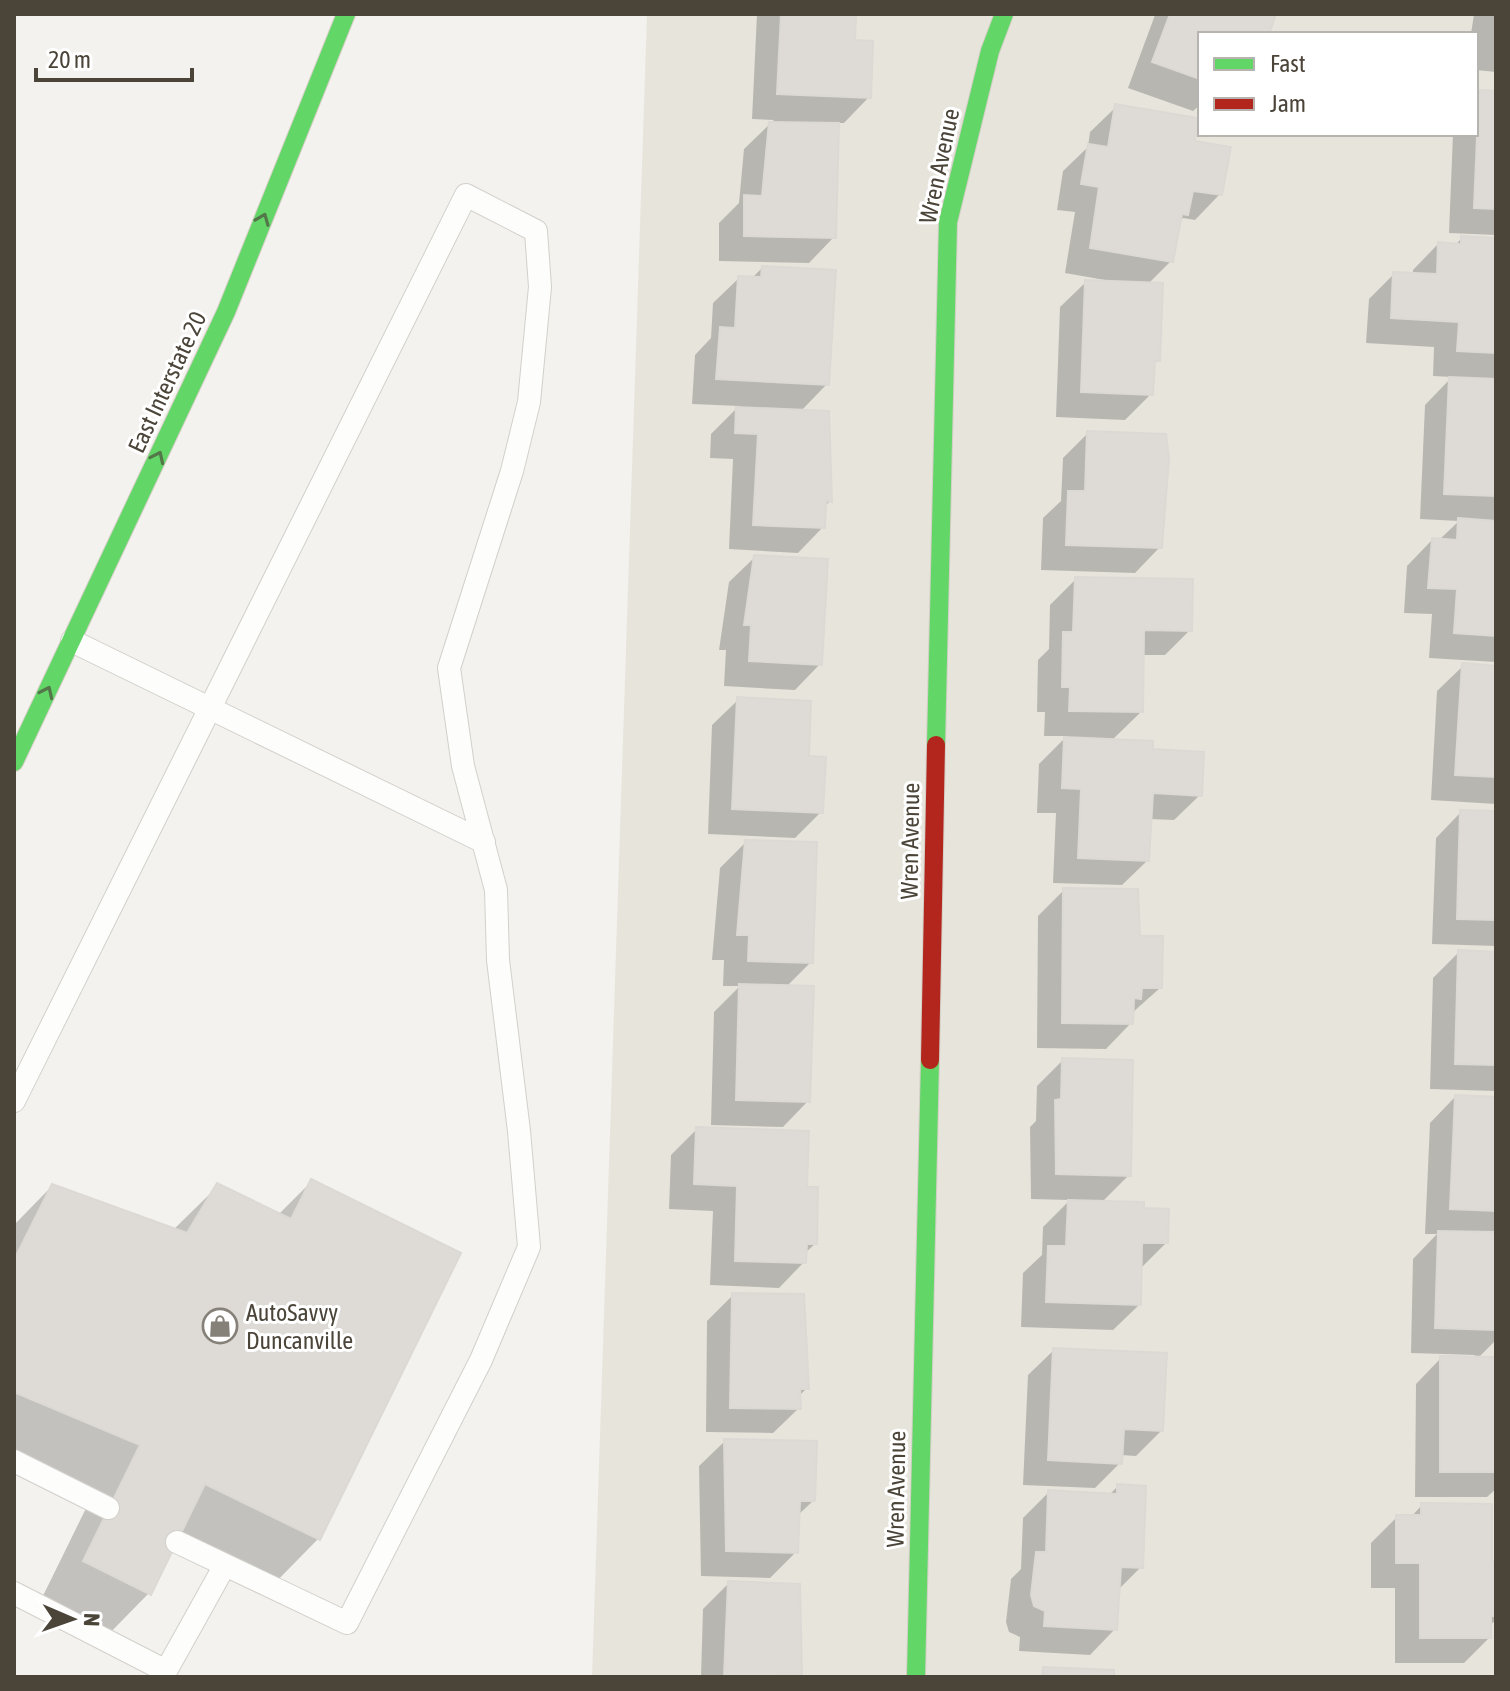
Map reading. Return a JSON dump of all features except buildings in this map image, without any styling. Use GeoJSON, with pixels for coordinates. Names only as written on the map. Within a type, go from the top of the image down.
{"type":"FeatureCollection","features":[{"type":"Feature","properties":{"kind":"street","name":"East Interstate 20"},"geometry":{"type":"LineString","coordinates":[[14,762],[226,312],[346,14]]}},
{"type":"Feature","properties":{"kind":"street","name":"Wren Avenue"},"geometry":{"type":"LineString","coordinates":[[916,1677],[948,222],[990,51],[1004,14]]}},
{"type":"Feature","properties":{"kind":"lane"},"geometry":{"type":"LineString","coordinates":[[14,1101],[19,1078],[209,709],[466,195],[536,231],[540,287],[529,402],[512,471],[449,668],[463,766],[496,890],[498,960],[519,1131],[529,1247],[481,1360],[347,1623],[177,1542]]}},
{"type":"Feature","properties":{"kind":"lane"},"geometry":{"type":"LineString","coordinates":[[72,641],[484,842]]}},
{"type":"Feature","properties":{"kind":"lane"},"geometry":{"type":"LineString","coordinates":[[14,1461],[108,1508]]}},
{"type":"Feature","properties":{"kind":"lane"},"geometry":{"type":"LineString","coordinates":[[14,1593],[166,1671],[225,1565]]}},
{"type":"Feature","properties":{"kind":"shaded area"},"geometry":{"type":"Polygon","coordinates":[[[647,14],[1496,14],[1496,1677],[592,1677],[647,14]]]}},
{"type":"Feature","properties":{"kind":"traffic: fast"},"geometry":{"type":"LineString","coordinates":[[14,762],[226,312],[346,14]]}},
{"type":"Feature","properties":{"kind":"traffic: fast"},"geometry":{"type":"LineString","coordinates":[[936,745],[948,222],[990,51],[1004,14]]}},
{"type":"Feature","properties":{"kind":"traffic: fast"},"geometry":{"type":"LineString","coordinates":[[916,1677],[930,1060]]}},
{"type":"Feature","properties":{"kind":"traffic: jam"},"geometry":{"type":"LineString","coordinates":[[930,1060],[936,745]]}},
{"type":"Feature","properties":{"kind":"place","name":"AutoSavvy Duncanville"},"geometry":{"type":"Point","coordinates":[220,1326]}}]}
